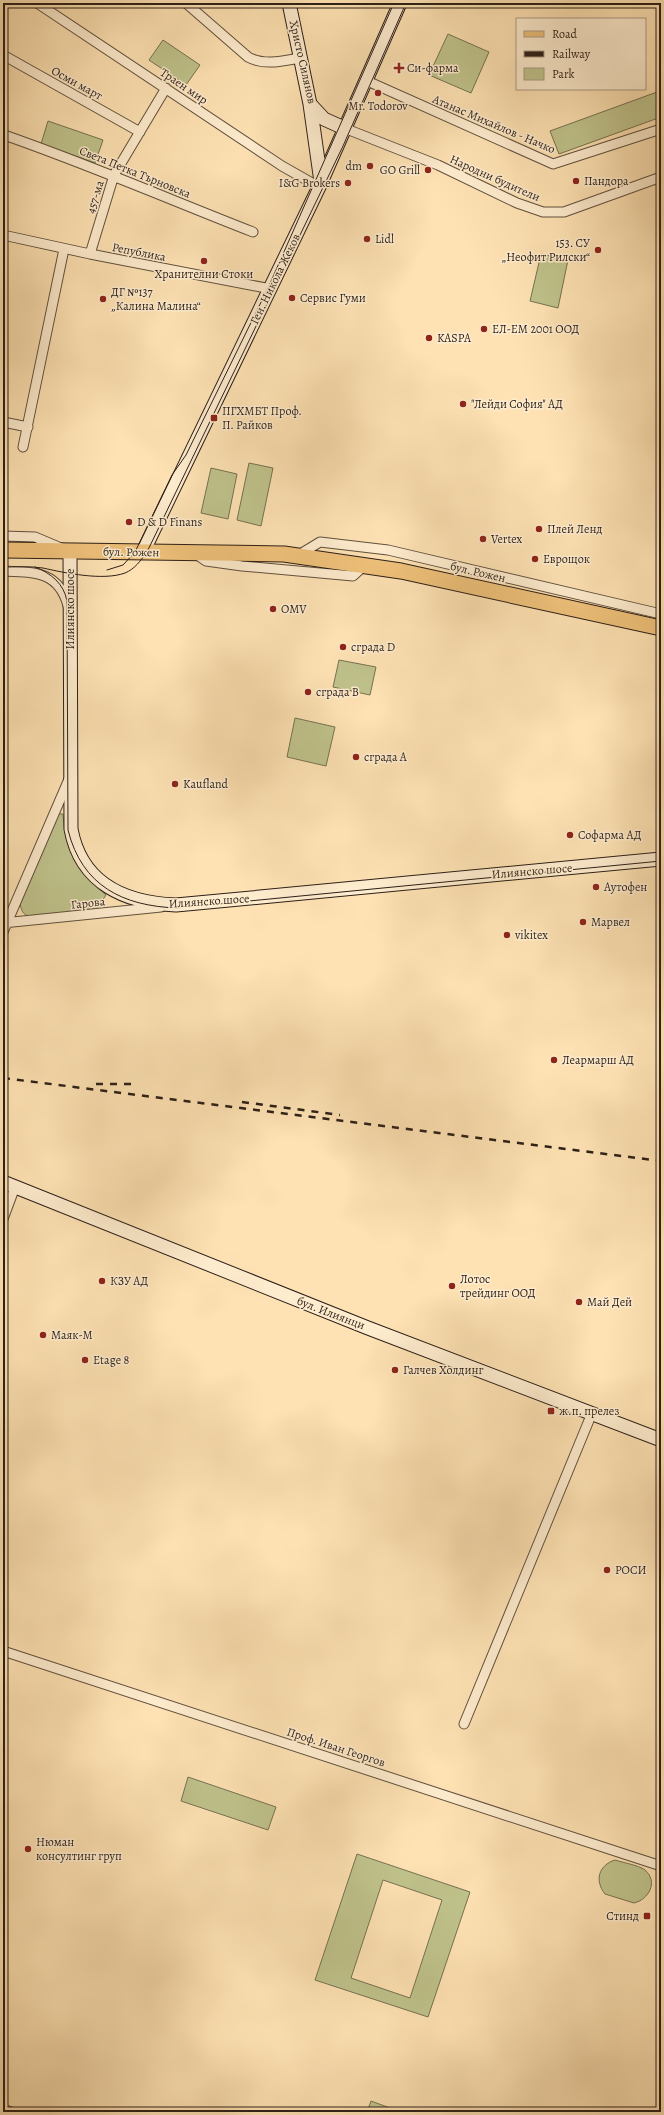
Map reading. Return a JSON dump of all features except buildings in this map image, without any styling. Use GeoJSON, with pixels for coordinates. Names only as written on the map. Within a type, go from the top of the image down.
{"type":"FeatureCollection","features":[{"type":"Feature","properties":{"kind":"main road","name":"бул. Рожен"},"geometry":{"type":"LineString","coordinates":[[3,550],[296,556],[366,564],[661,628]]}},
{"type":"Feature","properties":{"kind":"street","name":"Траен мир"},"geometry":{"type":"LineString","coordinates":[[37,3],[282,166],[320,185]]}},
{"type":"Feature","properties":{"kind":"street"},"geometry":{"type":"LineString","coordinates":[[186,3],[248,57],[256,62],[264,63],[300,58]]}},
{"type":"Feature","properties":{"kind":"street","name":"Христо Силянов"},"geometry":{"type":"LineString","coordinates":[[289,3],[310,104],[324,119],[344,128]]}},
{"type":"Feature","properties":{"kind":"street","name":"Ген. Никола Жеков"},"geometry":{"type":"LineString","coordinates":[[143,552],[320,185],[400,3]]}},
{"type":"Feature","properties":{"kind":"street","name":"Осми март"},"geometry":{"type":"LineString","coordinates":[[3,55],[140,132]]}},
{"type":"Feature","properties":{"kind":"street","name":"Атанас Михайлов - Начко"},"geometry":{"type":"LineString","coordinates":[[365,80],[545,162],[553,164],[661,129]]}},
{"type":"Feature","properties":{"kind":"street","name":"457-ма"},"geometry":{"type":"LineString","coordinates":[[90,254],[114,175],[166,88]]}},
{"type":"Feature","properties":{"kind":"street"},"geometry":{"type":"LineString","coordinates":[[310,104],[320,185]]}},
{"type":"Feature","properties":{"kind":"street","name":"Народни будители"},"geometry":{"type":"LineString","coordinates":[[344,128],[438,165],[517,203],[543,212],[564,212],[661,177]]}},
{"type":"Feature","properties":{"kind":"street","name":"Света Петка Търновска"},"geometry":{"type":"LineString","coordinates":[[7,136],[114,175],[253,232]]}},
{"type":"Feature","properties":{"kind":"street","name":"Република"},"geometry":{"type":"LineString","coordinates":[[3,235],[64,249],[271,289]]}},
{"type":"Feature","properties":{"kind":"street"},"geometry":{"type":"LineString","coordinates":[[24,447],[64,249]]}},
{"type":"Feature","properties":{"kind":"street"},"geometry":{"type":"LineString","coordinates":[[3,422],[28,426]]}},
{"type":"Feature","properties":{"kind":"street","name":"бул. Рожен"},"geometry":{"type":"LineString","coordinates":[[3,536],[35,537],[70,551]]}},
{"type":"Feature","properties":{"kind":"street","name":"бул. Рожен"},"geometry":{"type":"LineString","coordinates":[[296,556],[320,542],[388,550],[661,614]]}},
{"type":"Feature","properties":{"kind":"street","name":"Илиянско шосе"},"geometry":{"type":"LineString","coordinates":[[70,551],[70,776],[73,838],[79,855],[90,871],[105,886],[132,900],[154,904],[176,905],[661,859]]}},
{"type":"Feature","properties":{"kind":"street","name":"бул. Рожен"},"geometry":{"type":"LineString","coordinates":[[193,553],[206,560],[353,576],[366,564]]}},
{"type":"Feature","properties":{"kind":"street"},"geometry":{"type":"LineString","coordinates":[[3,571],[32,572],[46,575],[57,584],[63,593],[67,601],[70,615]]}},
{"type":"Feature","properties":{"kind":"street"},"geometry":{"type":"LineString","coordinates":[[4,926],[70,776]]}},
{"type":"Feature","properties":{"kind":"street","name":"Гарова"},"geometry":{"type":"LineString","coordinates":[[4,926],[176,905]]}},
{"type":"Feature","properties":{"kind":"street","name":"бул. Илиянци"},"geometry":{"type":"LineString","coordinates":[[3,1182],[354,1323],[661,1440]]}},
{"type":"Feature","properties":{"kind":"street"},"geometry":{"type":"LineString","coordinates":[[3,1219],[15,1187]]}},
{"type":"Feature","properties":{"kind":"street"},"geometry":{"type":"LineString","coordinates":[[464,1724],[592,1413]]}},
{"type":"Feature","properties":{"kind":"street","name":"Проф. Иван Георгов"},"geometry":{"type":"LineString","coordinates":[[3,1651],[661,1866]]}},
{"type":"Feature","properties":{"kind":"street"},"geometry":{"type":"LineString","coordinates":[[3,2109],[11,2112]]}},
{"type":"Feature","properties":{"kind":"green space"},"geometry":{"type":"Polygon","coordinates":[[[448,34],[489,52],[471,93],[429,75],[448,34]]]}},
{"type":"Feature","properties":{"kind":"green space"},"geometry":{"type":"Polygon","coordinates":[[[163,40],[200,65],[186,85],[149,60],[163,40]]]}},
{"type":"Feature","properties":{"kind":"green space"},"geometry":{"type":"Polygon","coordinates":[[[657,92],[661,104],[661,117],[559,154],[550,131],[657,92]]]}},
{"type":"Feature","properties":{"kind":"green space"},"geometry":{"type":"Polygon","coordinates":[[[48,121],[103,140],[95,163],[41,144],[48,121]]]}},
{"type":"Feature","properties":{"kind":"green space"},"geometry":{"type":"Polygon","coordinates":[[[541,254],[568,260],[558,308],[530,301],[541,254]]]}},
{"type":"Feature","properties":{"kind":"green space"},"geometry":{"type":"Polygon","coordinates":[[[249,463],[273,468],[261,526],[237,520],[249,463]]]}},
{"type":"Feature","properties":{"kind":"green space"},"geometry":{"type":"Polygon","coordinates":[[[211,468],[237,474],[228,519],[201,513],[211,468]]]}},
{"type":"Feature","properties":{"kind":"green space"},"geometry":{"type":"Polygon","coordinates":[[[339,660],[376,667],[370,695],[333,687],[339,660]]]}},
{"type":"Feature","properties":{"kind":"green space"},"geometry":{"type":"Polygon","coordinates":[[[295,718],[335,727],[326,766],[287,757],[295,718]]]}},
{"type":"Feature","properties":{"kind":"green space"},"geometry":{"type":"Polygon","coordinates":[[[58,814],[63,814],[67,839],[75,860],[88,878],[106,895],[96,910],[30,917],[25,915],[22,911],[20,902],[58,814]]]}},
{"type":"Feature","properties":{"kind":"green space"},"geometry":{"type":"Polygon","coordinates":[[[188,1777],[276,1807],[268,1830],[181,1801],[188,1777]]]}},
{"type":"Feature","properties":{"kind":"green space"},"geometry":{"type":"Polygon","coordinates":[[[357,1854],[470,1892],[428,2017],[315,1980],[357,1854]],[[383,1880],[351,1978],[410,1998],[442,1900],[383,1880]]]}},
{"type":"Feature","properties":{"kind":"green space"},"geometry":{"type":"Polygon","coordinates":[[[615,1860],[639,1867],[645,1870],[649,1875],[651,1880],[650,1890],[644,1898],[634,1903],[605,1894],[600,1883],[600,1874],[605,1865],[615,1860]]]}},
{"type":"Feature","properties":{"kind":"green space"},"geometry":{"type":"Polygon","coordinates":[[[371,2101],[401,2112],[367,2112],[371,2101]]]}},
{"type":"Feature","properties":{"kind":"tram line"},"geometry":{"type":"LineString","coordinates":[[107,570],[123,565],[135,552],[172,475],[186,455],[268,288],[394,3]]}},
{"type":"Feature","properties":{"kind":"tram line"},"geometry":{"type":"LineString","coordinates":[[3,567],[38,567],[73,574],[95,576],[116,575],[125,573],[132,569],[147,552],[343,146],[406,3]]}},
{"type":"Feature","properties":{"kind":"tram line"},"geometry":{"type":"LineString","coordinates":[[35,567],[46,572],[60,584],[67,601],[68,830],[74,849],[83,866],[94,879],[122,897],[139,903],[177,908],[661,861]]}},
{"type":"Feature","properties":{"kind":"railway"},"geometry":{"type":"LineString","coordinates":[[3,1078],[661,1161]]}},
{"type":"Feature","properties":{"kind":"railway"},"geometry":{"type":"LineString","coordinates":[[96,1084],[131,1084]]}},
{"type":"Feature","properties":{"kind":"railway"},"geometry":{"type":"LineString","coordinates":[[242,1102],[340,1115]]}},
{"type":"Feature","properties":{"kind":"place","name":"Си-фарма"},"geometry":{"type":"Point","coordinates":[399,68]}},
{"type":"Feature","properties":{"kind":"place","name":"Mr. Todorov"},"geometry":{"type":"Point","coordinates":[378,93]}},
{"type":"Feature","properties":{"kind":"place","name":"dm"},"geometry":{"type":"Point","coordinates":[370,166]}},
{"type":"Feature","properties":{"kind":"place","name":"GO Grill"},"geometry":{"type":"Point","coordinates":[428,170]}},
{"type":"Feature","properties":{"kind":"place","name":"Пандора"},"geometry":{"type":"Point","coordinates":[576,181]}},
{"type":"Feature","properties":{"kind":"place","name":"I&G Brokers"},"geometry":{"type":"Point","coordinates":[348,183]}},
{"type":"Feature","properties":{"kind":"place","name":"Lidl"},"geometry":{"type":"Point","coordinates":[367,239]}},
{"type":"Feature","properties":{"kind":"place","name":"153. СУ „Неофит Рилски“"},"geometry":{"type":"Point","coordinates":[598,250]}},
{"type":"Feature","properties":{"kind":"place","name":"Хранителни Стоки"},"geometry":{"type":"Point","coordinates":[204,261]}},
{"type":"Feature","properties":{"kind":"place","name":"Сервис Гуми"},"geometry":{"type":"Point","coordinates":[292,298]}},
{"type":"Feature","properties":{"kind":"place","name":"ДГ №137 „Калина Малина“"},"geometry":{"type":"Point","coordinates":[103,299]}},
{"type":"Feature","properties":{"kind":"place","name":"ЕЛ-ЕМ 2001 ООД"},"geometry":{"type":"Point","coordinates":[484,329]}},
{"type":"Feature","properties":{"kind":"place","name":"KASPA"},"geometry":{"type":"Point","coordinates":[429,338]}},
{"type":"Feature","properties":{"kind":"place","name":"\"Лейди София\" АД"},"geometry":{"type":"Point","coordinates":[463,404]}},
{"type":"Feature","properties":{"kind":"place","name":"ПГХМБТ Проф. П. Райков"},"geometry":{"type":"Point","coordinates":[214,418]}},
{"type":"Feature","properties":{"kind":"place","name":"D & D Finans"},"geometry":{"type":"Point","coordinates":[129,522]}},
{"type":"Feature","properties":{"kind":"place","name":"Плей Ленд"},"geometry":{"type":"Point","coordinates":[539,529]}},
{"type":"Feature","properties":{"kind":"place","name":"Vertex"},"geometry":{"type":"Point","coordinates":[483,539]}},
{"type":"Feature","properties":{"kind":"place","name":"Еврощок"},"geometry":{"type":"Point","coordinates":[535,559]}},
{"type":"Feature","properties":{"kind":"place","name":"OMV"},"geometry":{"type":"Point","coordinates":[273,609]}},
{"type":"Feature","properties":{"kind":"place","name":"сграда D"},"geometry":{"type":"Point","coordinates":[343,647]}},
{"type":"Feature","properties":{"kind":"place","name":"сграда В"},"geometry":{"type":"Point","coordinates":[308,692]}},
{"type":"Feature","properties":{"kind":"place","name":"сграда А"},"geometry":{"type":"Point","coordinates":[356,757]}},
{"type":"Feature","properties":{"kind":"place","name":"Kaufland"},"geometry":{"type":"Point","coordinates":[175,784]}},
{"type":"Feature","properties":{"kind":"place","name":"Софарма АД"},"geometry":{"type":"Point","coordinates":[570,835]}},
{"type":"Feature","properties":{"kind":"place","name":"Аутофен"},"geometry":{"type":"Point","coordinates":[596,887]}},
{"type":"Feature","properties":{"kind":"place","name":"Марвел"},"geometry":{"type":"Point","coordinates":[583,922]}},
{"type":"Feature","properties":{"kind":"place","name":"vikitex"},"geometry":{"type":"Point","coordinates":[507,935]}},
{"type":"Feature","properties":{"kind":"place","name":"Леармарш АД"},"geometry":{"type":"Point","coordinates":[554,1060]}},
{"type":"Feature","properties":{"kind":"place","name":"КЗУ АД"},"geometry":{"type":"Point","coordinates":[102,1281]}},
{"type":"Feature","properties":{"kind":"place","name":"Лотос трейдинг ООД"},"geometry":{"type":"Point","coordinates":[452,1286]}},
{"type":"Feature","properties":{"kind":"place","name":"Май Дей"},"geometry":{"type":"Point","coordinates":[579,1302]}},
{"type":"Feature","properties":{"kind":"place","name":"Маяк-М"},"geometry":{"type":"Point","coordinates":[43,1335]}},
{"type":"Feature","properties":{"kind":"place","name":"Etage 8"},"geometry":{"type":"Point","coordinates":[85,1360]}},
{"type":"Feature","properties":{"kind":"place","name":"Галчев Холдинг"},"geometry":{"type":"Point","coordinates":[395,1370]}},
{"type":"Feature","properties":{"kind":"place","name":"ж.п. прелез"},"geometry":{"type":"Point","coordinates":[551,1411]}},
{"type":"Feature","properties":{"kind":"place","name":"РОСИ"},"geometry":{"type":"Point","coordinates":[607,1570]}},
{"type":"Feature","properties":{"kind":"place","name":"Нюман консултинг груп"},"geometry":{"type":"Point","coordinates":[28,1849]}},
{"type":"Feature","properties":{"kind":"place","name":"Стинд"},"geometry":{"type":"Point","coordinates":[647,1916]}}]}
